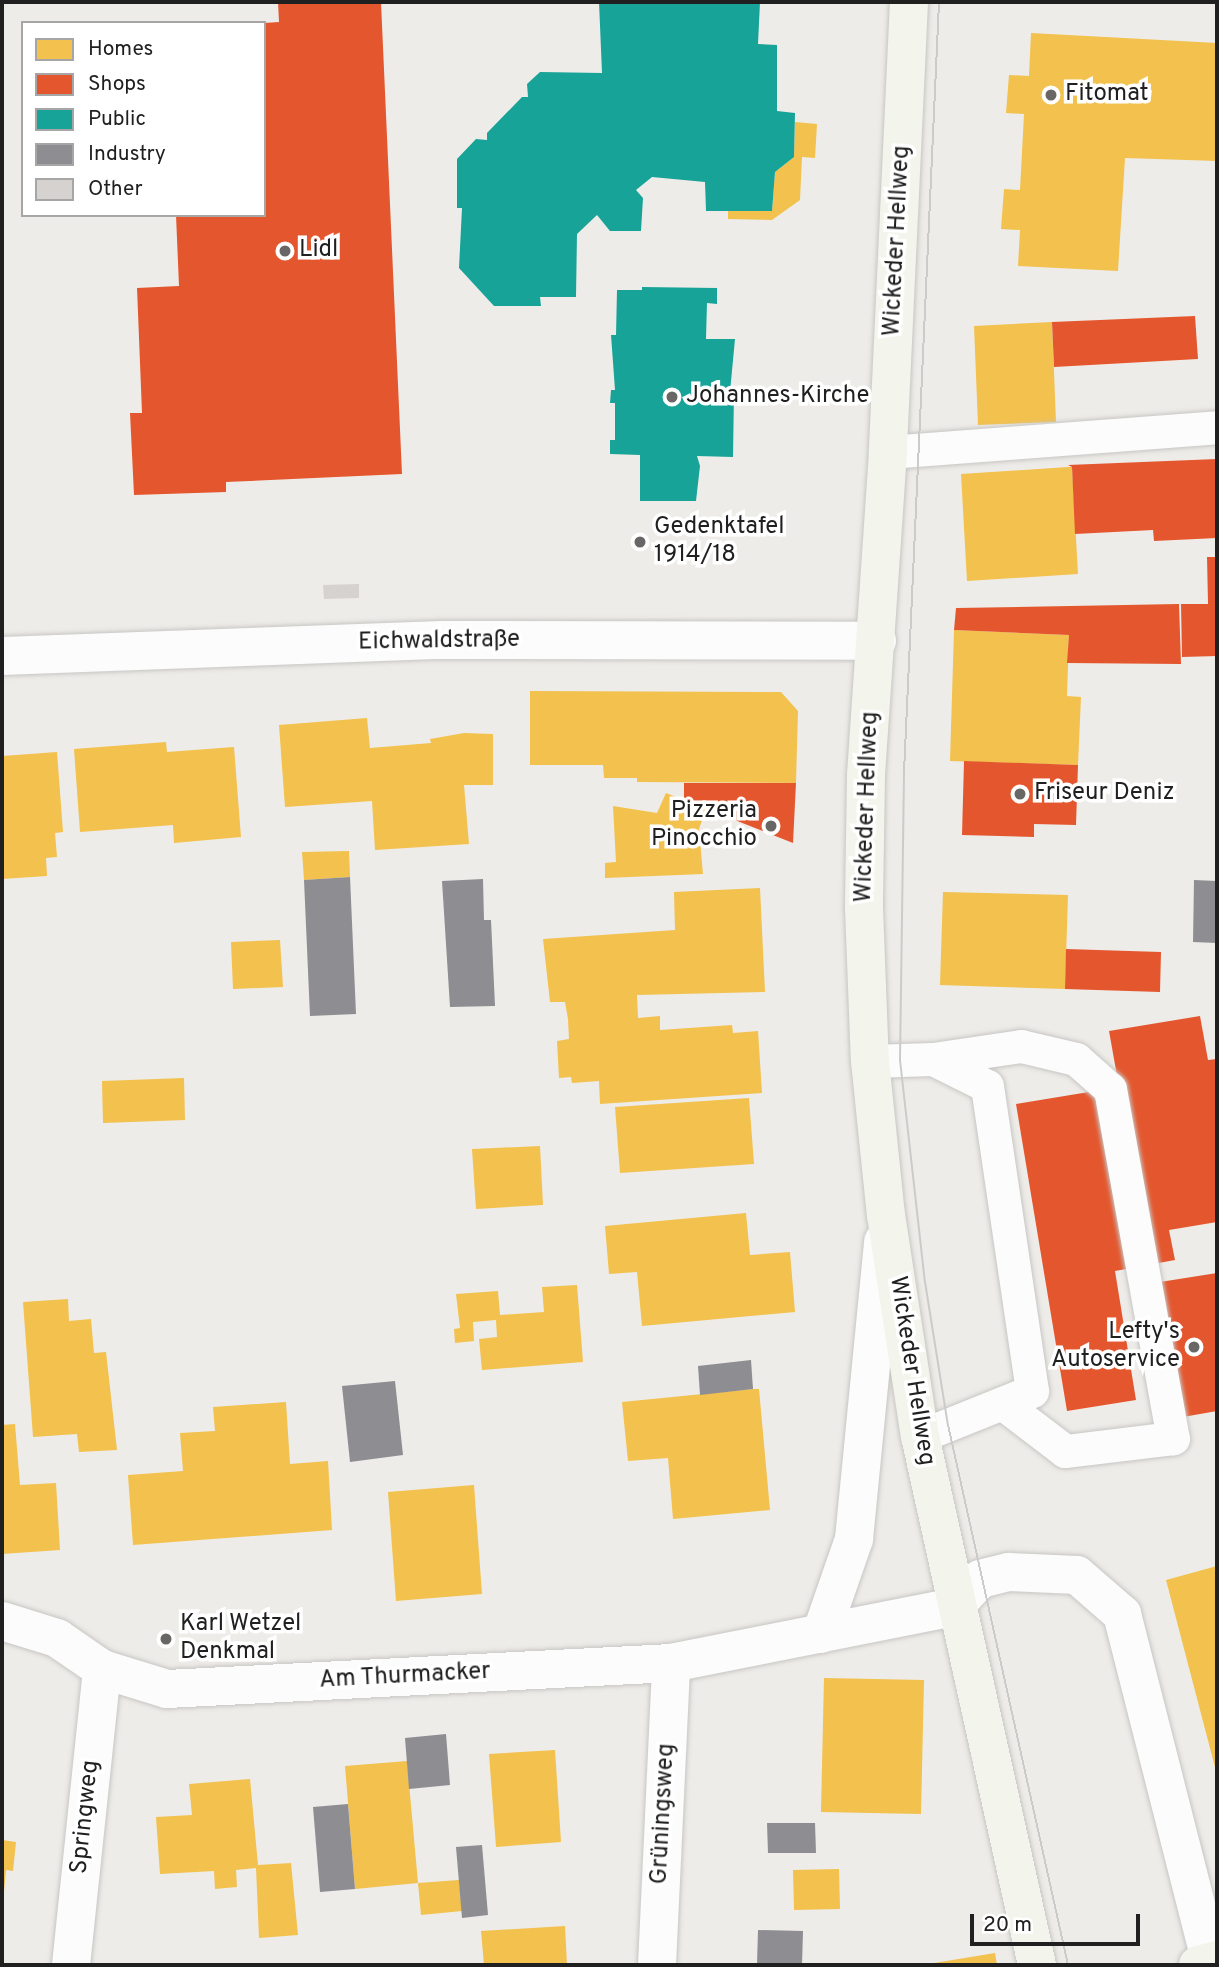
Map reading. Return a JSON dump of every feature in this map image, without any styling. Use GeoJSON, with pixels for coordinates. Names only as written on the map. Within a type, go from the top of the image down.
{"type":"FeatureCollection","features":[{"type":"Feature","properties":{"kind":"main road","name":"Wickeder Hellweg"},"geometry":{"type":"LineString","coordinates":[[909,2],[888,452],[866,775],[864,896],[870,1060],[886,1215],[919,1436],[954,1607],[1037,1965]]}},
{"type":"Feature","properties":{"kind":"street","name":"Eichwaldstraße"},"geometry":{"type":"LineString","coordinates":[[2,656],[442,640],[877,641]]}},
{"type":"Feature","properties":{"kind":"street"},"geometry":{"type":"LineString","coordinates":[[821,1634],[854,1539],[886,1215]]}},
{"type":"Feature","properties":{"kind":"street"},"geometry":{"type":"LineString","coordinates":[[954,1607],[980,1579],[1027,1570],[1077,1575],[1122,1614],[1209,1962]]}},
{"type":"Feature","properties":{"kind":"street","name":"Am Thurmacker"},"geometry":{"type":"LineString","coordinates":[[2,1621],[57,1638],[102,1669],[167,1689],[671,1663],[954,1607]]}},
{"type":"Feature","properties":{"kind":"street","name":"Grüningsweg"},"geometry":{"type":"LineString","coordinates":[[657,1965],[671,1663]]}},
{"type":"Feature","properties":{"kind":"street","name":"Springweg"},"geometry":{"type":"LineString","coordinates":[[71,1965],[102,1669]]}},
{"type":"Feature","properties":{"kind":"lane"},"geometry":{"type":"LineString","coordinates":[[888,452],[1217,426]]}},
{"type":"Feature","properties":{"kind":"lane"},"geometry":{"type":"LineString","coordinates":[[870,1060],[933,1059],[1021,1046],[1076,1059],[1110,1089],[1173,1438],[1065,1451],[1002,1403]]}},
{"type":"Feature","properties":{"kind":"lane"},"geometry":{"type":"LineString","coordinates":[[919,1436],[1031,1391],[987,1086],[933,1059]]}},
{"type":"Feature","properties":{"kind":"building: Homes"},"geometry":{"type":"Polygon","coordinates":[[[1031,33],[1217,43],[1217,161],[1125,158],[1118,271],[1018,266],[1020,230],[1001,229],[1004,189],[1020,190],[1024,114],[1006,113],[1009,75],[1029,76],[1031,33]]]}},
{"type":"Feature","properties":{"kind":"building: Homes"},"geometry":{"type":"Polygon","coordinates":[[[795,122],[817,124],[815,158],[802,157],[800,200],[772,220],[728,219],[728,211],[772,211],[775,172],[794,157],[795,122]]]}},
{"type":"Feature","properties":{"kind":"building: Homes"},"geometry":{"type":"Polygon","coordinates":[[[1052,322],[1056,422],[978,425],[974,326],[1052,322]]]}},
{"type":"Feature","properties":{"kind":"building: Homes"},"geometry":{"type":"Polygon","coordinates":[[[1072,467],[1078,574],[967,581],[961,474],[1072,467]]]}},
{"type":"Feature","properties":{"kind":"building: Homes"},"geometry":{"type":"Polygon","coordinates":[[[954,630],[1069,635],[1067,696],[1081,697],[1078,765],[950,761],[954,630]]]}},
{"type":"Feature","properties":{"kind":"building: Homes"},"geometry":{"type":"Polygon","coordinates":[[[530,691],[781,692],[798,711],[796,783],[637,782],[637,778],[604,778],[603,765],[530,765],[530,691]]]}},
{"type":"Feature","properties":{"kind":"building: Homes"},"geometry":{"type":"Polygon","coordinates":[[[367,718],[370,748],[431,743],[430,739],[464,733],[493,734],[493,785],[464,785],[469,844],[375,850],[372,801],[285,807],[279,725],[367,718]]]}},
{"type":"Feature","properties":{"kind":"building: Homes"},"geometry":{"type":"Polygon","coordinates":[[[166,742],[167,752],[234,747],[241,837],[174,843],[173,825],[80,832],[74,749],[166,742]]]}},
{"type":"Feature","properties":{"kind":"building: Homes"},"geometry":{"type":"Polygon","coordinates":[[[57,752],[63,832],[55,833],[57,857],[46,858],[47,876],[2,879],[2,756],[57,752]]]}},
{"type":"Feature","properties":{"kind":"building: Homes"},"geometry":{"type":"Polygon","coordinates":[[[666,793],[706,809],[699,829],[703,874],[605,878],[605,863],[616,862],[613,806],[657,813],[666,793]]]}},
{"type":"Feature","properties":{"kind":"building: Homes"},"geometry":{"type":"Polygon","coordinates":[[[349,851],[350,877],[304,880],[302,852],[349,851]]]}},
{"type":"Feature","properties":{"kind":"building: Homes"},"geometry":{"type":"Polygon","coordinates":[[[760,888],[765,992],[637,995],[638,1018],[660,1016],[660,1030],[732,1025],[733,1033],[758,1031],[762,1093],[600,1104],[599,1081],[572,1083],[571,1077],[559,1078],[557,1041],[569,1039],[568,1019],[565,1002],[550,1002],[543,939],[675,930],[674,892],[760,888]]]}},
{"type":"Feature","properties":{"kind":"building: Homes"},"geometry":{"type":"Polygon","coordinates":[[[943,892],[1068,895],[1065,989],[940,985],[943,892]]]}},
{"type":"Feature","properties":{"kind":"building: Homes"},"geometry":{"type":"Polygon","coordinates":[[[280,940],[283,987],[233,989],[231,942],[280,940]]]}},
{"type":"Feature","properties":{"kind":"building: Homes"},"geometry":{"type":"Polygon","coordinates":[[[184,1078],[185,1120],[103,1123],[102,1081],[184,1078]]]}},
{"type":"Feature","properties":{"kind":"building: Homes"},"geometry":{"type":"Polygon","coordinates":[[[749,1098],[754,1164],[620,1173],[615,1107],[749,1098]]]}},
{"type":"Feature","properties":{"kind":"building: Homes"},"geometry":{"type":"Polygon","coordinates":[[[540,1146],[543,1205],[476,1209],[472,1149],[540,1146]]]}},
{"type":"Feature","properties":{"kind":"building: Homes"},"geometry":{"type":"Polygon","coordinates":[[[746,1213],[750,1255],[790,1252],[795,1312],[642,1326],[637,1272],[609,1274],[605,1226],[746,1213]]]}},
{"type":"Feature","properties":{"kind":"building: Homes"},"geometry":{"type":"Polygon","coordinates":[[[577,1285],[583,1362],[482,1370],[479,1339],[497,1337],[496,1320],[473,1322],[474,1341],[455,1343],[454,1329],[460,1328],[456,1294],[498,1291],[500,1315],[544,1312],[542,1287],[577,1285]]]}},
{"type":"Feature","properties":{"kind":"building: Homes"},"geometry":{"type":"Polygon","coordinates":[[[68,1299],[69,1321],[91,1319],[94,1353],[106,1352],[117,1450],[79,1452],[77,1434],[33,1437],[23,1302],[68,1299]]]}},
{"type":"Feature","properties":{"kind":"building: Homes"},"geometry":{"type":"Polygon","coordinates":[[[759,1389],[770,1510],[673,1519],[668,1458],[628,1461],[622,1402],[759,1389]]]}},
{"type":"Feature","properties":{"kind":"building: Homes"},"geometry":{"type":"Polygon","coordinates":[[[286,1402],[290,1464],[328,1461],[332,1530],[133,1545],[128,1475],[183,1471],[180,1433],[215,1431],[213,1407],[286,1402]]]}},
{"type":"Feature","properties":{"kind":"building: Homes"},"geometry":{"type":"Polygon","coordinates":[[[15,1424],[20,1485],[56,1483],[60,1550],[2,1554],[2,1425],[15,1424]]]}},
{"type":"Feature","properties":{"kind":"building: Homes"},"geometry":{"type":"Polygon","coordinates":[[[474,1485],[482,1594],[396,1601],[388,1492],[474,1485]]]}},
{"type":"Feature","properties":{"kind":"building: Homes"},"geometry":{"type":"Polygon","coordinates":[[[1217,1566],[1217,1771],[1216,1771],[1166,1580],[1217,1566]]]}},
{"type":"Feature","properties":{"kind":"building: Homes"},"geometry":{"type":"Polygon","coordinates":[[[824,1678],[924,1680],[921,1814],[821,1812],[824,1678]]]}},
{"type":"Feature","properties":{"kind":"building: Homes"},"geometry":{"type":"Polygon","coordinates":[[[555,1750],[561,1842],[496,1847],[489,1754],[555,1750]]]}},
{"type":"Feature","properties":{"kind":"building: Homes"},"geometry":{"type":"Polygon","coordinates":[[[407,1761],[418,1883],[355,1889],[345,1766],[407,1761]]]}},
{"type":"Feature","properties":{"kind":"building: Homes"},"geometry":{"type":"Polygon","coordinates":[[[250,1779],[258,1865],[291,1863],[298,1935],[259,1938],[256,1868],[236,1870],[237,1887],[215,1889],[214,1871],[160,1874],[156,1817],[192,1815],[189,1784],[250,1779]]]}},
{"type":"Feature","properties":{"kind":"building: Homes"},"geometry":{"type":"Polygon","coordinates":[[[2,1840],[16,1842],[13,1871],[6,1870],[4,1892],[2,1840]]]}},
{"type":"Feature","properties":{"kind":"building: Homes"},"geometry":{"type":"Polygon","coordinates":[[[839,1869],[840,1909],[794,1910],[793,1870],[839,1869]]]}},
{"type":"Feature","properties":{"kind":"building: Homes"},"geometry":{"type":"Polygon","coordinates":[[[459,1880],[462,1911],[421,1915],[418,1883],[459,1880]]]}},
{"type":"Feature","properties":{"kind":"building: Homes"},"geometry":{"type":"Polygon","coordinates":[[[565,1926],[567,1965],[484,1965],[481,1931],[565,1926]]]}},
{"type":"Feature","properties":{"kind":"building: Homes"},"geometry":{"type":"Polygon","coordinates":[[[995,1953],[997,1965],[928,1965],[928,1964],[995,1953]]]}},
{"type":"Feature","properties":{"kind":"building: Shops","name":"Lidl"},"geometry":{"type":"Polygon","coordinates":[[[278,2],[381,2],[402,474],[226,482],[226,492],[134,495],[130,413],[142,413],[137,288],[179,286],[176,217],[266,217],[266,23],[279,22],[278,2]]]}},
{"type":"Feature","properties":{"kind":"building: Shops"},"geometry":{"type":"Polygon","coordinates":[[[1195,316],[1198,359],[1054,367],[1052,322],[1195,316]]]}},
{"type":"Feature","properties":{"kind":"building: Shops"},"geometry":{"type":"Polygon","coordinates":[[[1217,459],[1217,538],[1154,541],[1153,530],[1075,534],[1072,467],[1068,465],[1217,459]]]}},
{"type":"Feature","properties":{"kind":"building: Shops"},"geometry":{"type":"Polygon","coordinates":[[[1207,557],[1217,557],[1217,656],[1182,657],[1181,604],[1208,604],[1207,557]]]}},
{"type":"Feature","properties":{"kind":"building: Shops"},"geometry":{"type":"Polygon","coordinates":[[[1179,604],[1181,664],[1067,663],[1069,635],[954,630],[956,608],[1179,604]]]}},
{"type":"Feature","properties":{"kind":"building: Shops","name":"Friseur Deniz"},"geometry":{"type":"Polygon","coordinates":[[[964,761],[1078,765],[1076,825],[1034,824],[1034,837],[962,835],[964,761]]]}},
{"type":"Feature","properties":{"kind":"building: Shops","name":"Pizzeria Pinocchio"},"geometry":{"type":"Polygon","coordinates":[[[684,783],[796,783],[793,843],[684,800],[684,783]]]}},
{"type":"Feature","properties":{"kind":"building: Shops"},"geometry":{"type":"Polygon","coordinates":[[[1066,949],[1161,952],[1160,992],[1065,989],[1066,949]]]}},
{"type":"Feature","properties":{"kind":"building: Shops"},"geometry":{"type":"Polygon","coordinates":[[[1200,1016],[1208,1060],[1217,1059],[1217,1222],[1169,1230],[1175,1260],[1115,1271],[1136,1400],[1067,1411],[1016,1104],[1119,1087],[1109,1031],[1200,1016]]]}},
{"type":"Feature","properties":{"kind":"building: Shops","name":"Lefty's Autoservice"},"geometry":{"type":"Polygon","coordinates":[[[1217,1273],[1217,1411],[1183,1417],[1160,1282],[1217,1273]]]}},
{"type":"Feature","properties":{"kind":"building: Public"},"geometry":{"type":"Polygon","coordinates":[[[599,2],[760,2],[758,44],[777,45],[777,111],[795,113],[794,157],[775,172],[772,211],[706,211],[705,182],[652,177],[636,190],[643,198],[641,231],[610,231],[597,215],[577,234],[576,297],[540,297],[541,306],[494,306],[459,268],[462,208],[457,208],[457,159],[476,139],[487,140],[487,133],[522,97],[528,97],[527,84],[540,72],[602,73],[599,2]]]}},
{"type":"Feature","properties":{"kind":"building: Public","name":"Johannes-Kirche"},"geometry":{"type":"Polygon","coordinates":[[[642,287],[717,288],[717,304],[707,303],[706,339],[735,339],[730,392],[734,392],[733,457],[697,456],[700,466],[696,501],[640,501],[640,455],[610,454],[610,440],[615,440],[615,403],[610,403],[611,390],[615,390],[611,335],[616,335],[617,290],[642,290],[642,287]]]}},
{"type":"Feature","properties":{"kind":"building: Industry"},"geometry":{"type":"Polygon","coordinates":[[[350,877],[356,1014],[310,1016],[304,880],[350,877]]]}},
{"type":"Feature","properties":{"kind":"building: Industry"},"geometry":{"type":"Polygon","coordinates":[[[483,879],[484,920],[491,920],[495,1006],[450,1007],[442,881],[483,879]]]}},
{"type":"Feature","properties":{"kind":"building: Industry"},"geometry":{"type":"Polygon","coordinates":[[[1194,880],[1217,881],[1217,943],[1193,942],[1194,880]]]}},
{"type":"Feature","properties":{"kind":"building: Industry"},"geometry":{"type":"Polygon","coordinates":[[[751,1360],[753,1389],[700,1395],[698,1366],[751,1360]]]}},
{"type":"Feature","properties":{"kind":"building: Industry"},"geometry":{"type":"Polygon","coordinates":[[[395,1381],[403,1455],[350,1462],[342,1386],[395,1381]]]}},
{"type":"Feature","properties":{"kind":"building: Industry"},"geometry":{"type":"Polygon","coordinates":[[[446,1734],[450,1785],[409,1789],[405,1738],[446,1734]]]}},
{"type":"Feature","properties":{"kind":"building: Industry"},"geometry":{"type":"Polygon","coordinates":[[[348,1804],[355,1889],[320,1892],[313,1807],[348,1804]]]}},
{"type":"Feature","properties":{"kind":"building: Industry"},"geometry":{"type":"Polygon","coordinates":[[[767,1823],[815,1823],[816,1853],[768,1853],[767,1823]]]}},
{"type":"Feature","properties":{"kind":"building: Industry"},"geometry":{"type":"Polygon","coordinates":[[[482,1845],[488,1915],[462,1918],[456,1847],[482,1845]]]}},
{"type":"Feature","properties":{"kind":"building: Industry"},"geometry":{"type":"Polygon","coordinates":[[[758,1930],[803,1931],[802,1965],[757,1965],[758,1930]]]}},
{"type":"Feature","properties":{"kind":"building: Other"},"geometry":{"type":"Polygon","coordinates":[[[359,584],[359,598],[324,599],[323,585],[359,584]]]}},
{"type":"Feature","properties":{"kind":"tram line"},"geometry":{"type":"LineString","coordinates":[[939,2],[904,774],[900,1060],[925,1282],[948,1425],[1068,1965]]}},
{"type":"Feature","properties":{"kind":"place","name":"Fitomat"},"geometry":{"type":"Point","coordinates":[1051,95]}},
{"type":"Feature","properties":{"kind":"place","name":"Lidl"},"geometry":{"type":"Point","coordinates":[285,251]}},
{"type":"Feature","properties":{"kind":"place","name":"Johannes-Kirche"},"geometry":{"type":"Point","coordinates":[672,397]}},
{"type":"Feature","properties":{"kind":"place","name":"Gedenktafel 1914/18"},"geometry":{"type":"Point","coordinates":[640,542]}},
{"type":"Feature","properties":{"kind":"place","name":"Friseur Deniz"},"geometry":{"type":"Point","coordinates":[1020,794]}},
{"type":"Feature","properties":{"kind":"place","name":"Pizzeria Pinocchio"},"geometry":{"type":"Point","coordinates":[771,826]}},
{"type":"Feature","properties":{"kind":"place","name":"Lefty's Autoservice"},"geometry":{"type":"Point","coordinates":[1194,1347]}},
{"type":"Feature","properties":{"kind":"place","name":"Karl Wetzel Denkmal"},"geometry":{"type":"Point","coordinates":[166,1639]}}]}
